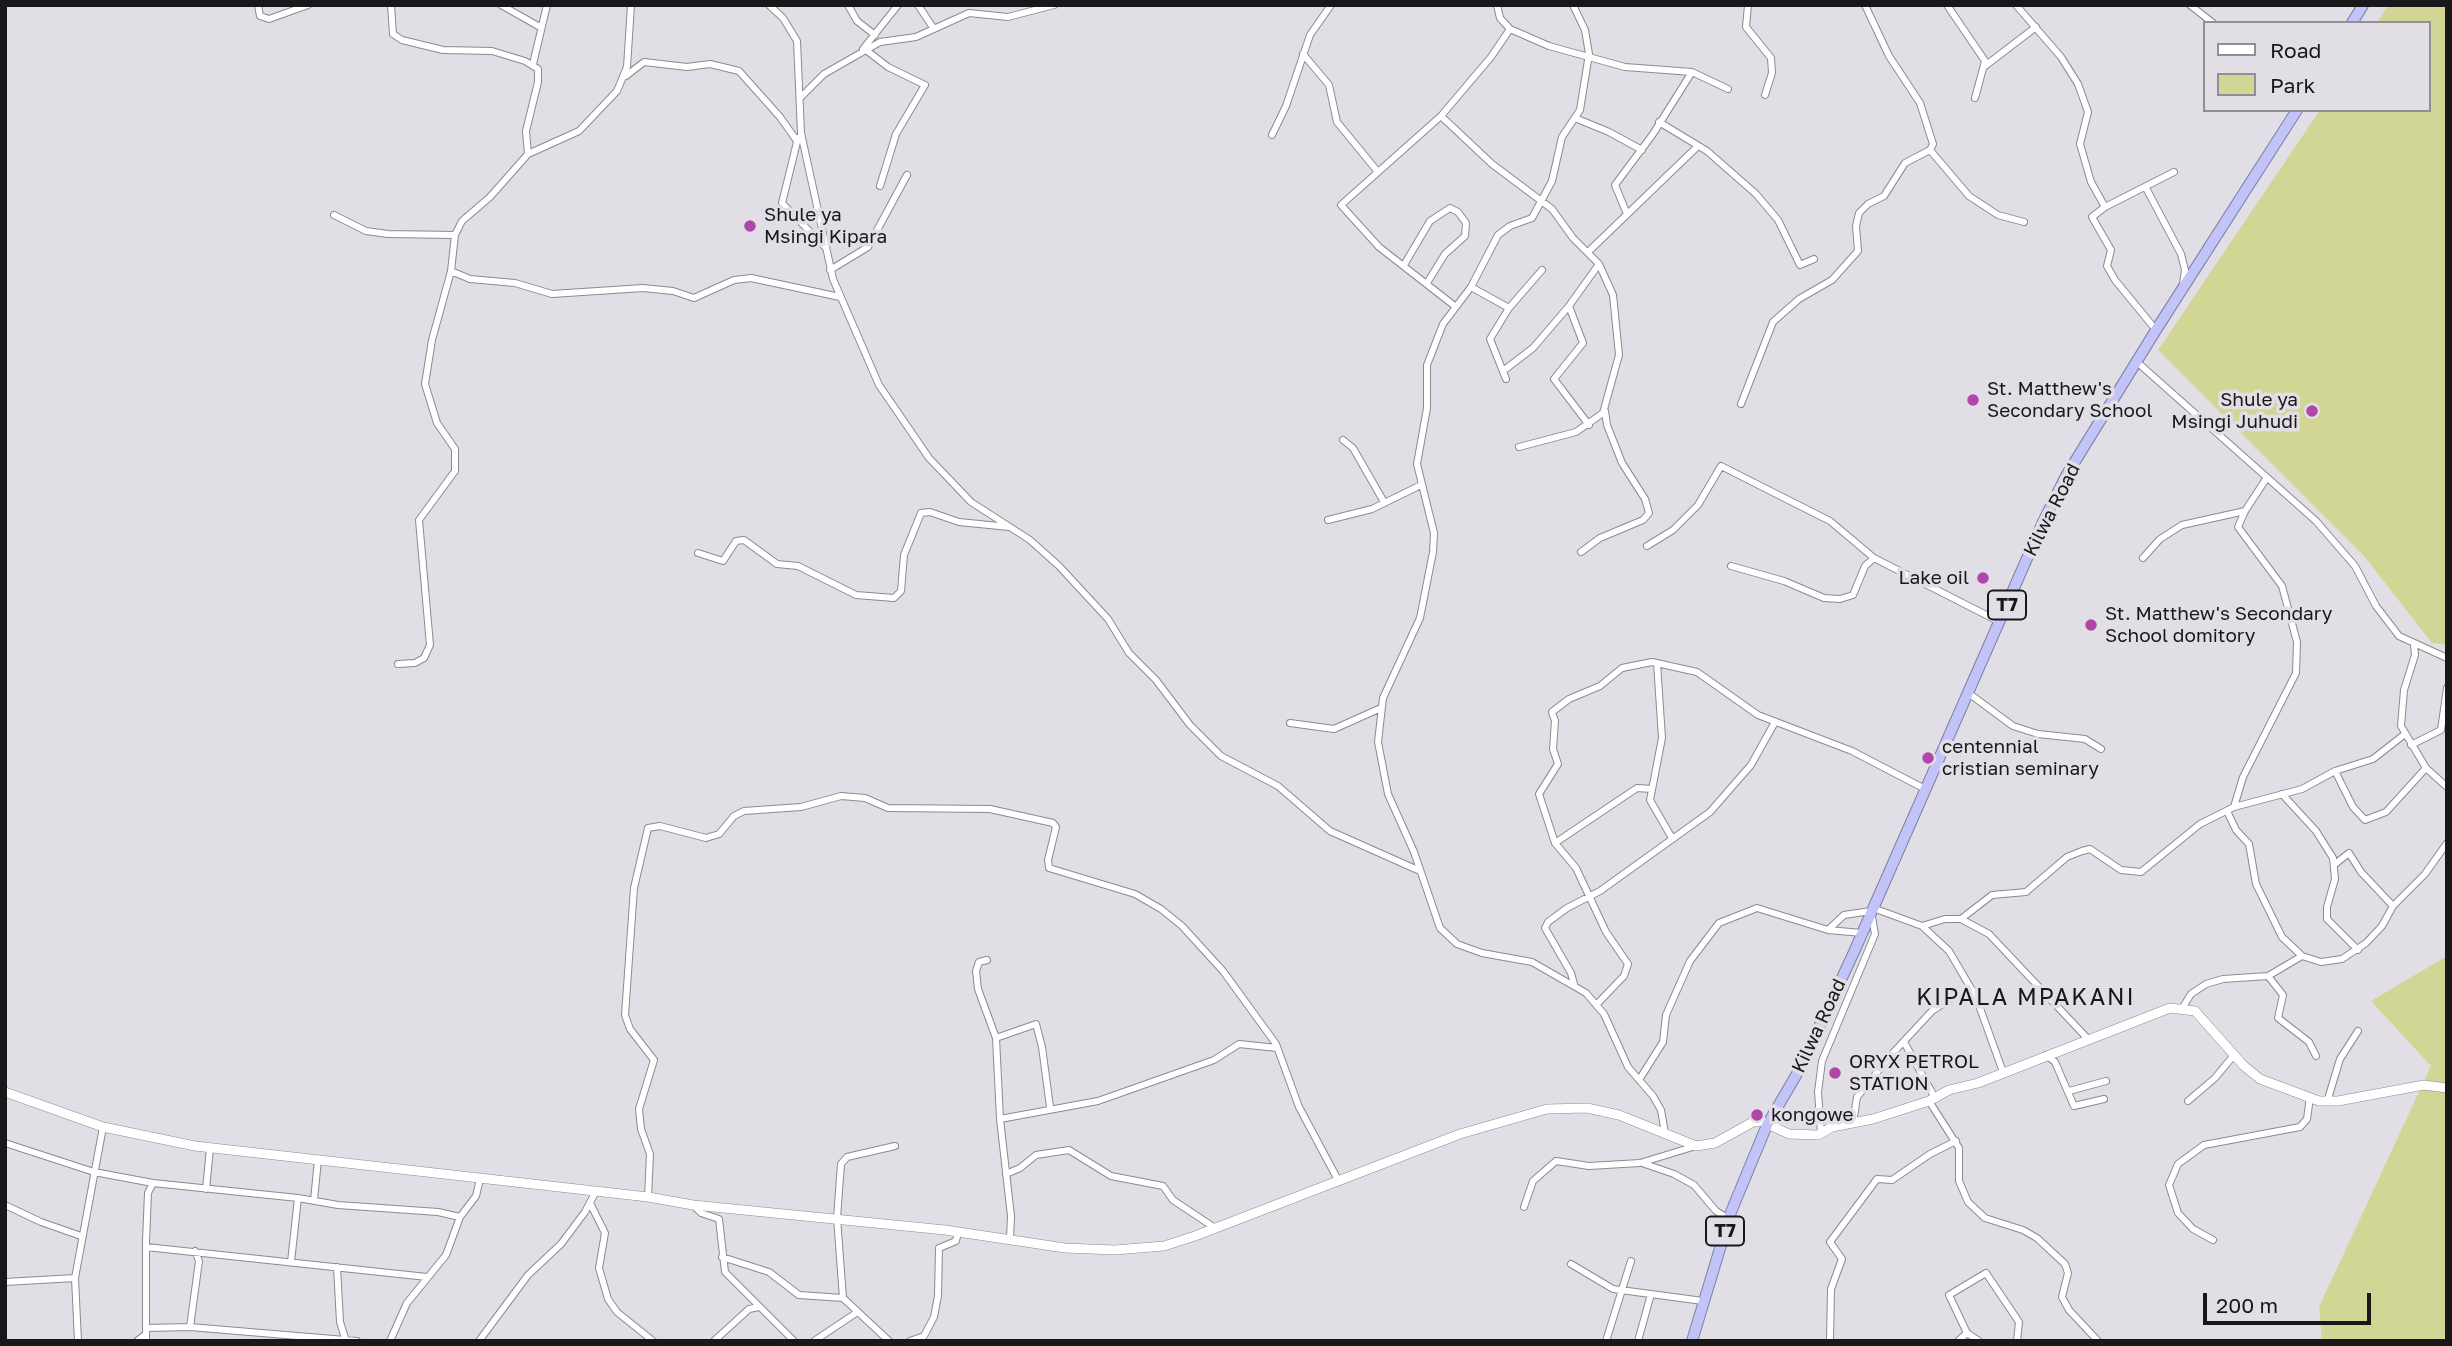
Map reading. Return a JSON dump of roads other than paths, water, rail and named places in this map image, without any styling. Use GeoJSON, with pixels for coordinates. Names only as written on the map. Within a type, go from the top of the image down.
{"type":"FeatureCollection","features":[{"type":"Feature","properties":{"kind":"highway"},"geometry":{"type":"LineString","coordinates":[[2353,21],[2363,5]]}},
{"type":"Feature","properties":{"kind":"highway","name":"Kilwa Road"},"geometry":{"type":"LineString","coordinates":[[1768,1125],[1798,1072],[1862,933],[1967,692],[2066,477],[2156,330],[2296,112]]}},
{"type":"Feature","properties":{"kind":"highway","name":"T7"},"geometry":{"type":"LineString","coordinates":[[1692,1341],[1729,1219],[1768,1125]]}},
{"type":"Feature","properties":{"kind":"main road"},"geometry":{"type":"LineString","coordinates":[[5,1092],[103,1127],[210,1148],[648,1197],[693,1205],[958,1232],[1065,1248],[1141,1249],[1164,1246],[1215,1228],[1460,1133],[1501,1120],[1563,1107],[1587,1108],[1619,1115],[1696,1146],[1715,1143],[1753,1122],[1800,1136],[1821,1133],[1932,1100],[2156,1012],[2183,1007],[2193,1009],[2202,1016],[2234,1055],[2260,1079],[2309,1097],[2327,1102],[2412,1086],[2447,1088]]}},
{"type":"Feature","properties":{"kind":"street"},"geometry":{"type":"LineString","coordinates":[[258,5],[260,16],[269,19],[308,5]]}},
{"type":"Feature","properties":{"kind":"street"},"geometry":{"type":"LineString","coordinates":[[391,5],[393,34],[402,40],[443,50],[492,51],[533,64],[539,74],[527,131],[528,154]]}},
{"type":"Feature","properties":{"kind":"street"},"geometry":{"type":"LineString","coordinates":[[501,5],[540,27]]}},
{"type":"Feature","properties":{"kind":"street"},"geometry":{"type":"LineString","coordinates":[[533,64],[547,5]]}},
{"type":"Feature","properties":{"kind":"street"},"geometry":{"type":"LineString","coordinates":[[625,76],[631,5]]}},
{"type":"Feature","properties":{"kind":"street"},"geometry":{"type":"LineString","coordinates":[[770,5],[783,18],[797,41],[801,133],[830,270],[879,385],[929,458],[971,502],[1010,527],[1059,566],[1108,618],[1129,653],[1156,680],[1190,725],[1221,756],[1278,786],[1331,831],[1420,871]]}},
{"type":"Feature","properties":{"kind":"street"},"geometry":{"type":"LineString","coordinates":[[848,5],[857,21],[874,35]]}},
{"type":"Feature","properties":{"kind":"street"},"geometry":{"type":"LineString","coordinates":[[864,50],[898,5]]}},
{"type":"Feature","properties":{"kind":"street"},"geometry":{"type":"LineString","coordinates":[[918,5],[934,29]]}},
{"type":"Feature","properties":{"kind":"street"},"geometry":{"type":"LineString","coordinates":[[799,98],[816,80],[880,41],[916,37],[968,13],[1008,17],[1054,5]]}},
{"type":"Feature","properties":{"kind":"street"},"geometry":{"type":"LineString","coordinates":[[1272,135],[1286,106],[1310,35],[1331,5]]}},
{"type":"Feature","properties":{"kind":"street"},"geometry":{"type":"LineString","coordinates":[[1497,5],[1500,18],[1510,29],[1549,46],[1625,67],[1692,72],[1728,89]]}},
{"type":"Feature","properties":{"kind":"street"},"geometry":{"type":"LineString","coordinates":[[1573,5],[1585,30],[1588,58],[1580,108],[1562,137],[1554,175],[1531,220],[1510,226],[1499,235],[1471,287],[1439,332],[1427,365],[1427,408],[1417,458],[1434,533],[1433,552],[1420,618],[1381,708],[1378,742],[1388,794],[1440,928],[1457,944],[1482,953],[1532,962],[1574,984],[1597,1004],[1623,1059],[1661,1110],[1665,1133]]}},
{"type":"Feature","properties":{"kind":"street"},"geometry":{"type":"LineString","coordinates":[[1748,5],[1746,27],[1771,58],[1772,72],[1765,95]]}},
{"type":"Feature","properties":{"kind":"street"},"geometry":{"type":"LineString","coordinates":[[1741,404],[1773,321],[1799,299],[1832,281],[1858,251],[1856,226],[1859,213],[1868,204],[1884,196],[1905,163],[1930,150],[1934,141],[1920,103],[1889,56],[1865,5]]}},
{"type":"Feature","properties":{"kind":"street"},"geometry":{"type":"LineString","coordinates":[[1947,5],[1986,66]]}},
{"type":"Feature","properties":{"kind":"street"},"geometry":{"type":"LineString","coordinates":[[2016,5],[2070,71],[2083,97],[2088,116],[2080,144],[2091,182],[2105,206]]}},
{"type":"Feature","properties":{"kind":"street"},"geometry":{"type":"LineString","coordinates":[[2190,5],[2210,21]]}},
{"type":"Feature","properties":{"kind":"street"},"geometry":{"type":"LineString","coordinates":[[1975,98],[1986,66],[2036,27]]}},
{"type":"Feature","properties":{"kind":"street"},"geometry":{"type":"LineString","coordinates":[[1456,307],[1379,247],[1341,205],[1441,116],[1491,57],[1510,29]]}},
{"type":"Feature","properties":{"kind":"street"},"geometry":{"type":"LineString","coordinates":[[864,50],[888,67],[925,85],[895,134],[880,186]]}},
{"type":"Feature","properties":{"kind":"street"},"geometry":{"type":"LineString","coordinates":[[1303,54],[1329,85],[1338,122],[1378,172]]}},
{"type":"Feature","properties":{"kind":"street"},"geometry":{"type":"LineString","coordinates":[[398,664],[415,663],[424,658],[430,645],[419,520],[455,471],[455,449],[437,423],[425,384],[436,321],[451,271],[455,234],[462,221],[490,197],[528,154],[579,131],[609,100],[625,76],[644,62],[687,67],[710,64],[739,71],[780,117],[797,141]]}},
{"type":"Feature","properties":{"kind":"street"},"geometry":{"type":"LineString","coordinates":[[1627,214],[1615,184],[1642,150],[1692,72]]}},
{"type":"Feature","properties":{"kind":"street"},"geometry":{"type":"LineString","coordinates":[[1441,116],[1492,164],[1542,200],[1599,264],[1613,295],[1620,343],[1618,365],[1605,409],[1598,419],[1589,425],[1561,438],[1519,447]]}},
{"type":"Feature","properties":{"kind":"street"},"geometry":{"type":"LineString","coordinates":[[1575,118],[1642,150]]}},
{"type":"Feature","properties":{"kind":"street"},"geometry":{"type":"LineString","coordinates":[[1659,122],[1698,146],[1736,175],[1768,207],[1787,236],[1800,265],[1814,259]]}},
{"type":"Feature","properties":{"kind":"street"},"geometry":{"type":"LineString","coordinates":[[801,133],[782,204],[825,247]]}},
{"type":"Feature","properties":{"kind":"street"},"geometry":{"type":"LineString","coordinates":[[1588,252],[1698,146]]}},
{"type":"Feature","properties":{"kind":"street"},"geometry":{"type":"LineString","coordinates":[[1930,150],[1969,196],[1998,215],[2024,222]]}},
{"type":"Feature","properties":{"kind":"street"},"geometry":{"type":"LineString","coordinates":[[2156,330],[2127,298],[2107,266],[2111,250],[2092,219],[2105,206],[2174,172]]}},
{"type":"Feature","properties":{"kind":"street"},"geometry":{"type":"LineString","coordinates":[[830,270],[868,247],[907,175]]}},
{"type":"Feature","properties":{"kind":"street"},"geometry":{"type":"LineString","coordinates":[[2146,188],[2183,260],[2182,292]]}},
{"type":"Feature","properties":{"kind":"street"},"geometry":{"type":"LineString","coordinates":[[1404,265],[1430,221],[1450,208],[1458,212],[1466,223],[1465,236],[1445,254],[1427,284]]}},
{"type":"Feature","properties":{"kind":"street"},"geometry":{"type":"LineString","coordinates":[[334,215],[366,231],[388,234],[455,234]]}},
{"type":"Feature","properties":{"kind":"street"},"geometry":{"type":"LineString","coordinates":[[1503,371],[1533,348],[1569,306],[1599,264]]}},
{"type":"Feature","properties":{"kind":"street"},"geometry":{"type":"LineString","coordinates":[[1506,379],[1490,338],[1509,308],[1542,270]]}},
{"type":"Feature","properties":{"kind":"street"},"geometry":{"type":"LineString","coordinates":[[451,271],[470,279],[515,283],[552,294],[643,288],[673,291],[694,298],[742,278],[766,279],[840,297]]}},
{"type":"Feature","properties":{"kind":"street"},"geometry":{"type":"LineString","coordinates":[[1471,287],[1509,308]]}},
{"type":"Feature","properties":{"kind":"street"},"geometry":{"type":"LineString","coordinates":[[1569,306],[1583,343],[1554,379],[1589,425]]}},
{"type":"Feature","properties":{"kind":"street"},"geometry":{"type":"LineString","coordinates":[[2137,362],[2337,545],[2359,571],[2387,622],[2399,636],[2447,658]]}},
{"type":"Feature","properties":{"kind":"street"},"geometry":{"type":"LineString","coordinates":[[1581,552],[1600,538],[1643,520],[1649,513],[1646,499],[1622,463],[1606,425],[1605,409]]}},
{"type":"Feature","properties":{"kind":"street"},"geometry":{"type":"LineString","coordinates":[[1343,440],[1353,448],[1384,502]]}},
{"type":"Feature","properties":{"kind":"street"},"geometry":{"type":"LineString","coordinates":[[1647,546],[1672,530],[1698,505],[1720,466],[1838,525],[1874,558],[2000,622]]}},
{"type":"Feature","properties":{"kind":"street"},"geometry":{"type":"LineString","coordinates":[[2266,479],[2238,527],[2282,586],[2297,642],[2297,660],[2295,676],[2243,777],[2230,809],[2236,830],[2249,844],[2256,884],[2274,922],[2288,944],[2302,956],[2326,963],[2342,959],[2358,950],[2382,926],[2393,906],[2425,874],[2447,843]]}},
{"type":"Feature","properties":{"kind":"street"},"geometry":{"type":"LineString","coordinates":[[1328,520],[1357,514],[1421,485]]}},
{"type":"Feature","properties":{"kind":"street"},"geometry":{"type":"LineString","coordinates":[[2143,558],[2160,540],[2182,525],[2245,511]]}},
{"type":"Feature","properties":{"kind":"street"},"geometry":{"type":"LineString","coordinates":[[698,554],[723,561],[736,541],[744,541],[776,564],[797,566],[856,595],[894,598],[901,591],[907,544],[921,513],[930,512],[959,522],[1010,527]]}},
{"type":"Feature","properties":{"kind":"street"},"geometry":{"type":"LineString","coordinates":[[1731,566],[1784,581],[1824,598],[1840,599],[1853,595],[1865,566],[1874,558]]}},
{"type":"Feature","properties":{"kind":"street"},"geometry":{"type":"LineString","coordinates":[[2414,645],[2414,662],[2404,690],[2400,719],[2404,734],[2426,768],[2447,787]]}},
{"type":"Feature","properties":{"kind":"street"},"geometry":{"type":"LineString","coordinates":[[1657,663],[1662,738],[1651,805],[1672,838]]}},
{"type":"Feature","properties":{"kind":"street"},"geometry":{"type":"LineString","coordinates":[[1597,1004],[1624,976],[1628,964],[1588,896],[1576,868],[1555,843],[1539,794],[1558,764],[1552,744],[1555,721],[1552,712],[1569,699],[1600,686],[1617,670],[1657,663],[1697,672],[1758,715],[1852,751],[1925,789]]}},
{"type":"Feature","properties":{"kind":"street"},"geometry":{"type":"LineString","coordinates":[[2411,745],[2441,730],[2447,688]]}},
{"type":"Feature","properties":{"kind":"street"},"geometry":{"type":"LineString","coordinates":[[1967,692],[2002,720],[2026,732],[2085,739],[2101,749]]}},
{"type":"Feature","properties":{"kind":"street"},"geometry":{"type":"LineString","coordinates":[[1290,723],[1334,729],[1381,708]]}},
{"type":"Feature","properties":{"kind":"street"},"geometry":{"type":"LineString","coordinates":[[1574,984],[1571,973],[1545,928],[1567,908],[1600,891],[1710,812],[1740,780],[1775,722]]}},
{"type":"Feature","properties":{"kind":"street"},"geometry":{"type":"LineString","coordinates":[[1961,919],[1992,895],[2026,891],[2067,857],[2081,850],[2090,849],[2122,870],[2141,872],[2158,861],[2192,829],[2230,809],[2302,789],[2335,771],[2373,759],[2404,734]]}},
{"type":"Feature","properties":{"kind":"street"},"geometry":{"type":"LineString","coordinates":[[2335,771],[2355,811],[2365,820],[2386,811],[2426,768]]}},
{"type":"Feature","properties":{"kind":"street"},"geometry":{"type":"LineString","coordinates":[[1555,843],[1637,788],[1652,789]]}},
{"type":"Feature","properties":{"kind":"street"},"geometry":{"type":"LineString","coordinates":[[2282,794],[2316,831],[2335,864],[2327,919],[2358,950]]}},
{"type":"Feature","properties":{"kind":"street"},"geometry":{"type":"LineString","coordinates":[[648,1197],[650,1154],[641,1129],[639,1109],[654,1060],[625,1015],[634,888],[650,827],[660,826],[706,838],[719,834],[734,816],[744,811],[801,807],[841,796],[865,798],[888,808],[990,809],[1053,822],[1056,827],[1048,860],[1049,868],[1135,894],[1161,909],[1182,926],[1223,971],[1278,1048],[1299,1107],[1338,1180]]}},
{"type":"Feature","properties":{"kind":"street"},"geometry":{"type":"LineString","coordinates":[[2335,864],[2348,853],[2361,872],[2393,906]]}},
{"type":"Feature","properties":{"kind":"street"},"geometry":{"type":"LineString","coordinates":[[1639,1080],[1662,1042],[1666,1015],[1690,961],[1714,927],[1757,908],[1828,930],[1862,933]]}},
{"type":"Feature","properties":{"kind":"street"},"geometry":{"type":"LineString","coordinates":[[1821,1133],[1818,1092],[1822,1061],[1874,941],[1872,909]]}},
{"type":"Feature","properties":{"kind":"street"},"geometry":{"type":"LineString","coordinates":[[1828,930],[1844,915],[1872,909],[1922,926],[1949,951],[1973,992],[2003,1072]]}},
{"type":"Feature","properties":{"kind":"street"},"geometry":{"type":"LineString","coordinates":[[1922,926],[1945,919],[1961,919],[1994,938],[2087,1038]]}},
{"type":"Feature","properties":{"kind":"street"},"geometry":{"type":"LineString","coordinates":[[2183,1007],[2191,994],[2214,981],[2268,976],[2302,956]]}},
{"type":"Feature","properties":{"kind":"street"},"geometry":{"type":"LineString","coordinates":[[987,960],[978,962],[976,971],[978,989],[996,1038],[1000,1119],[1011,1216],[1010,1239]]}},
{"type":"Feature","properties":{"kind":"street"},"geometry":{"type":"LineString","coordinates":[[2268,976],[2283,995],[2278,1018],[2309,1042],[2316,1056]]}},
{"type":"Feature","properties":{"kind":"street"},"geometry":{"type":"LineString","coordinates":[[1853,1123],[1857,1097],[1864,1085],[1936,1008],[1950,999],[1973,992]]}},
{"type":"Feature","properties":{"kind":"street"},"geometry":{"type":"LineString","coordinates":[[996,1038],[1035,1024],[1042,1047],[1050,1107]]}},
{"type":"Feature","properties":{"kind":"street"},"geometry":{"type":"LineString","coordinates":[[2327,1102],[2340,1059],[2358,1031]]}},
{"type":"Feature","properties":{"kind":"street"},"geometry":{"type":"LineString","coordinates":[[1904,1042],[1956,1142],[1961,1159],[1959,1181],[1968,1202],[1985,1219],[2024,1230],[2037,1238],[2062,1260],[2068,1273],[2062,1297],[2069,1310],[2098,1341]]}},
{"type":"Feature","properties":{"kind":"street"},"geometry":{"type":"LineString","coordinates":[[1000,1119],[1050,1107],[1098,1101],[1149,1085],[1214,1060],[1239,1044],[1278,1048]]}},
{"type":"Feature","properties":{"kind":"street"},"geometry":{"type":"LineString","coordinates":[[2046,1055],[2055,1062],[2076,1107],[2104,1099]]}},
{"type":"Feature","properties":{"kind":"street"},"geometry":{"type":"LineString","coordinates":[[2188,1101],[2215,1078],[2234,1055]]}},
{"type":"Feature","properties":{"kind":"street"},"geometry":{"type":"LineString","coordinates":[[2070,1091],[2106,1081]]}},
{"type":"Feature","properties":{"kind":"street"},"geometry":{"type":"LineString","coordinates":[[2213,1240],[2193,1229],[2178,1213],[2169,1185],[2178,1164],[2204,1145],[2300,1128],[2307,1119],[2309,1097]]}},
{"type":"Feature","properties":{"kind":"street"},"geometry":{"type":"LineString","coordinates":[[78,1341],[75,1278],[103,1127]]}},
{"type":"Feature","properties":{"kind":"street"},"geometry":{"type":"LineString","coordinates":[[1830,1341],[1831,1289],[1842,1259],[1830,1242],[1877,1180],[1892,1180],[1930,1154],[1956,1142]]}},
{"type":"Feature","properties":{"kind":"street"},"geometry":{"type":"LineString","coordinates":[[5,1143],[94,1172],[153,1183],[298,1198],[338,1205],[438,1212],[460,1217]]}},
{"type":"Feature","properties":{"kind":"street"},"geometry":{"type":"LineString","coordinates":[[889,1341],[843,1298],[836,1218],[844,1158],[895,1146]]}},
{"type":"Feature","properties":{"kind":"street"},"geometry":{"type":"LineString","coordinates":[[1524,1207],[1533,1181],[1556,1161],[1589,1166],[1640,1163],[1696,1146]]}},
{"type":"Feature","properties":{"kind":"street"},"geometry":{"type":"LineString","coordinates":[[206,1189],[210,1148]]}},
{"type":"Feature","properties":{"kind":"street"},"geometry":{"type":"LineString","coordinates":[[1006,1174],[1020,1168],[1036,1155],[1069,1150],[1111,1176],[1163,1186],[1173,1200],[1215,1228]]}},
{"type":"Feature","properties":{"kind":"street"},"geometry":{"type":"LineString","coordinates":[[314,1200],[318,1160]]}},
{"type":"Feature","properties":{"kind":"street"},"geometry":{"type":"LineString","coordinates":[[1640,1163],[1685,1180],[1729,1219]]}},
{"type":"Feature","properties":{"kind":"street"},"geometry":{"type":"LineString","coordinates":[[390,1341],[407,1303],[446,1255],[460,1217],[476,1196],[480,1179]]}},
{"type":"Feature","properties":{"kind":"street"},"geometry":{"type":"LineString","coordinates":[[146,1334],[148,1193],[153,1183]]}},
{"type":"Feature","properties":{"kind":"street"},"geometry":{"type":"LineString","coordinates":[[479,1341],[528,1275],[561,1244],[595,1193]]}},
{"type":"Feature","properties":{"kind":"street"},"geometry":{"type":"LineString","coordinates":[[291,1262],[298,1198]]}},
{"type":"Feature","properties":{"kind":"street"},"geometry":{"type":"LineString","coordinates":[[590,1203],[605,1233],[599,1268],[608,1299],[617,1312],[653,1341]]}},
{"type":"Feature","properties":{"kind":"street"},"geometry":{"type":"LineString","coordinates":[[5,1205],[41,1222],[81,1236]]}},
{"type":"Feature","properties":{"kind":"street"},"geometry":{"type":"LineString","coordinates":[[693,1205],[701,1213],[719,1219],[725,1272],[752,1296],[759,1307],[794,1341]]}},
{"type":"Feature","properties":{"kind":"street"},"geometry":{"type":"LineString","coordinates":[[910,1341],[924,1336],[933,1317],[938,1296],[939,1248],[956,1241],[958,1232]]}},
{"type":"Feature","properties":{"kind":"street"},"geometry":{"type":"LineString","coordinates":[[146,1247],[427,1277]]}},
{"type":"Feature","properties":{"kind":"street"},"geometry":{"type":"LineString","coordinates":[[190,1327],[199,1261],[195,1251]]}},
{"type":"Feature","properties":{"kind":"street"},"geometry":{"type":"LineString","coordinates":[[199,1261],[206,1252]]}},
{"type":"Feature","properties":{"kind":"street"},"geometry":{"type":"LineString","coordinates":[[722,1257],[769,1272],[799,1295],[843,1298]]}},
{"type":"Feature","properties":{"kind":"street"},"geometry":{"type":"LineString","coordinates":[[1606,1341],[1631,1261]]}},
{"type":"Feature","properties":{"kind":"street"},"geometry":{"type":"LineString","coordinates":[[1571,1264],[1604,1285],[1623,1291],[1703,1301]]}},
{"type":"Feature","properties":{"kind":"street"},"geometry":{"type":"LineString","coordinates":[[337,1267],[340,1321],[345,1338]]}},
{"type":"Feature","properties":{"kind":"street"},"geometry":{"type":"LineString","coordinates":[[1979,1341],[1966,1333],[1949,1294],[1986,1273],[2019,1322],[2017,1341]]}},
{"type":"Feature","properties":{"kind":"street"},"geometry":{"type":"LineString","coordinates":[[6,1284],[75,1278]]}},
{"type":"Feature","properties":{"kind":"street"},"geometry":{"type":"LineString","coordinates":[[1638,1341],[1651,1294]]}},
{"type":"Feature","properties":{"kind":"street"},"geometry":{"type":"LineString","coordinates":[[714,1341],[749,1309],[759,1307]]}},
{"type":"Feature","properties":{"kind":"street"},"geometry":{"type":"LineString","coordinates":[[814,1341],[856,1313]]}},
{"type":"Feature","properties":{"kind":"street"},"geometry":{"type":"LineString","coordinates":[[137,1341],[146,1334],[190,1327],[357,1341]]}},
{"type":"Feature","properties":{"kind":"street"},"geometry":{"type":"LineString","coordinates":[[1958,1341],[1966,1333]]}},
{"type":"Feature","properties":{"kind":"place","name":"Shule ya Msingi Kipara"},"geometry":{"type":"Point","coordinates":[750,226]}},
{"type":"Feature","properties":{"kind":"place","name":"St. Matthew's Secondary School"},"geometry":{"type":"Point","coordinates":[1973,400]}},
{"type":"Feature","properties":{"kind":"place","name":"Shule ya Msingi Juhudi"},"geometry":{"type":"Point","coordinates":[2312,411]}},
{"type":"Feature","properties":{"kind":"place","name":"Lake oil"},"geometry":{"type":"Point","coordinates":[1983,578]}},
{"type":"Feature","properties":{"kind":"place","name":"St. Matthew's Secondary School domitory"},"geometry":{"type":"Point","coordinates":[2091,625]}},
{"type":"Feature","properties":{"kind":"place","name":"centennial cristian seminary"},"geometry":{"type":"Point","coordinates":[1928,758]}},
{"type":"Feature","properties":{"kind":"place","name":"ORYX PETROL STATION"},"geometry":{"type":"Point","coordinates":[1835,1073]}},
{"type":"Feature","properties":{"kind":"place","name":"kongowe"},"geometry":{"type":"Point","coordinates":[1757,1115]}},
{"type":"Feature","properties":{"kind":"district","name":"KIPALA MPAKANI"},"geometry":{"type":"Point","coordinates":[2026,998]}}]}
